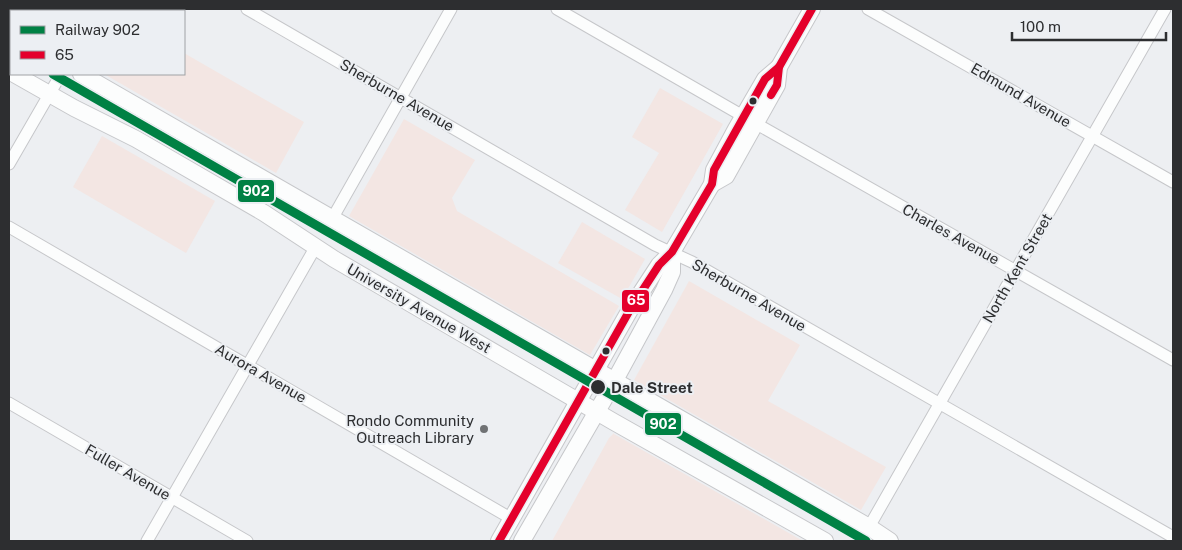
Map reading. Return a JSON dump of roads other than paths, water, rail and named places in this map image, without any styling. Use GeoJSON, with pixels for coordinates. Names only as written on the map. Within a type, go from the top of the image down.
{"type":"FeatureCollection","features":[{"type":"Feature","properties":{"kind":"main road"},"geometry":{"type":"LineString","coordinates":[[499,541],[640,294],[659,265],[672,252],[712,184],[726,176],[766,79],[779,68],[812,9]]}},
{"type":"Feature","properties":{"kind":"main road","name":"University Avenue West"},"geometry":{"type":"LineString","coordinates":[[16,75],[136,139],[264,213],[316,248],[825,541]]}},
{"type":"Feature","properties":{"kind":"main road"},"geometry":{"type":"LineString","coordinates":[[83,75],[869,527],[890,541]]}},
{"type":"Feature","properties":{"kind":"main road"},"geometry":{"type":"LineString","coordinates":[[522,541],[614,382],[668,281],[672,272],[672,252]]}},
{"type":"Feature","properties":{"kind":"street","name":"Sherburne Avenue"},"geometry":{"type":"LineString","coordinates":[[247,9],[655,245],[692,262],[1173,537]]}},
{"type":"Feature","properties":{"kind":"street"},"geometry":{"type":"LineString","coordinates":[[332,219],[451,9]]}},
{"type":"Feature","properties":{"kind":"street","name":"Charles Avenue"},"geometry":{"type":"LineString","coordinates":[[557,9],[1173,360]]}},
{"type":"Feature","properties":{"kind":"street","name":"Edmund Avenue"},"geometry":{"type":"LineString","coordinates":[[868,9],[1173,182]]}},
{"type":"Feature","properties":{"kind":"street","name":"North Kent Street"},"geometry":{"type":"LineString","coordinates":[[869,527],[1166,9]]}},
{"type":"Feature","properties":{"kind":"street"},"geometry":{"type":"LineString","coordinates":[[9,164],[59,75]]}},
{"type":"Feature","properties":{"kind":"street","name":"Aurora Avenue"},"geometry":{"type":"LineString","coordinates":[[9,226],[512,519]]}},
{"type":"Feature","properties":{"kind":"street"},"geometry":{"type":"LineString","coordinates":[[147,541],[316,248]]}},
{"type":"Feature","properties":{"kind":"street","name":"Fuller Avenue"},"geometry":{"type":"LineString","coordinates":[[9,403],[247,541]]}},
{"type":"Feature","properties":{"kind":"rail line","name":"902"},"geometry":{"type":"LineString","coordinates":[[55,75],[866,541]]}},
{"type":"Feature","properties":{"kind":"place","name":"Dale Street"},"geometry":{"type":"Point","coordinates":[598,387]}},
{"type":"Feature","properties":{"kind":"place","name":"Rondo Community Outreach Library"},"geometry":{"type":"Point","coordinates":[484,429]}}]}
